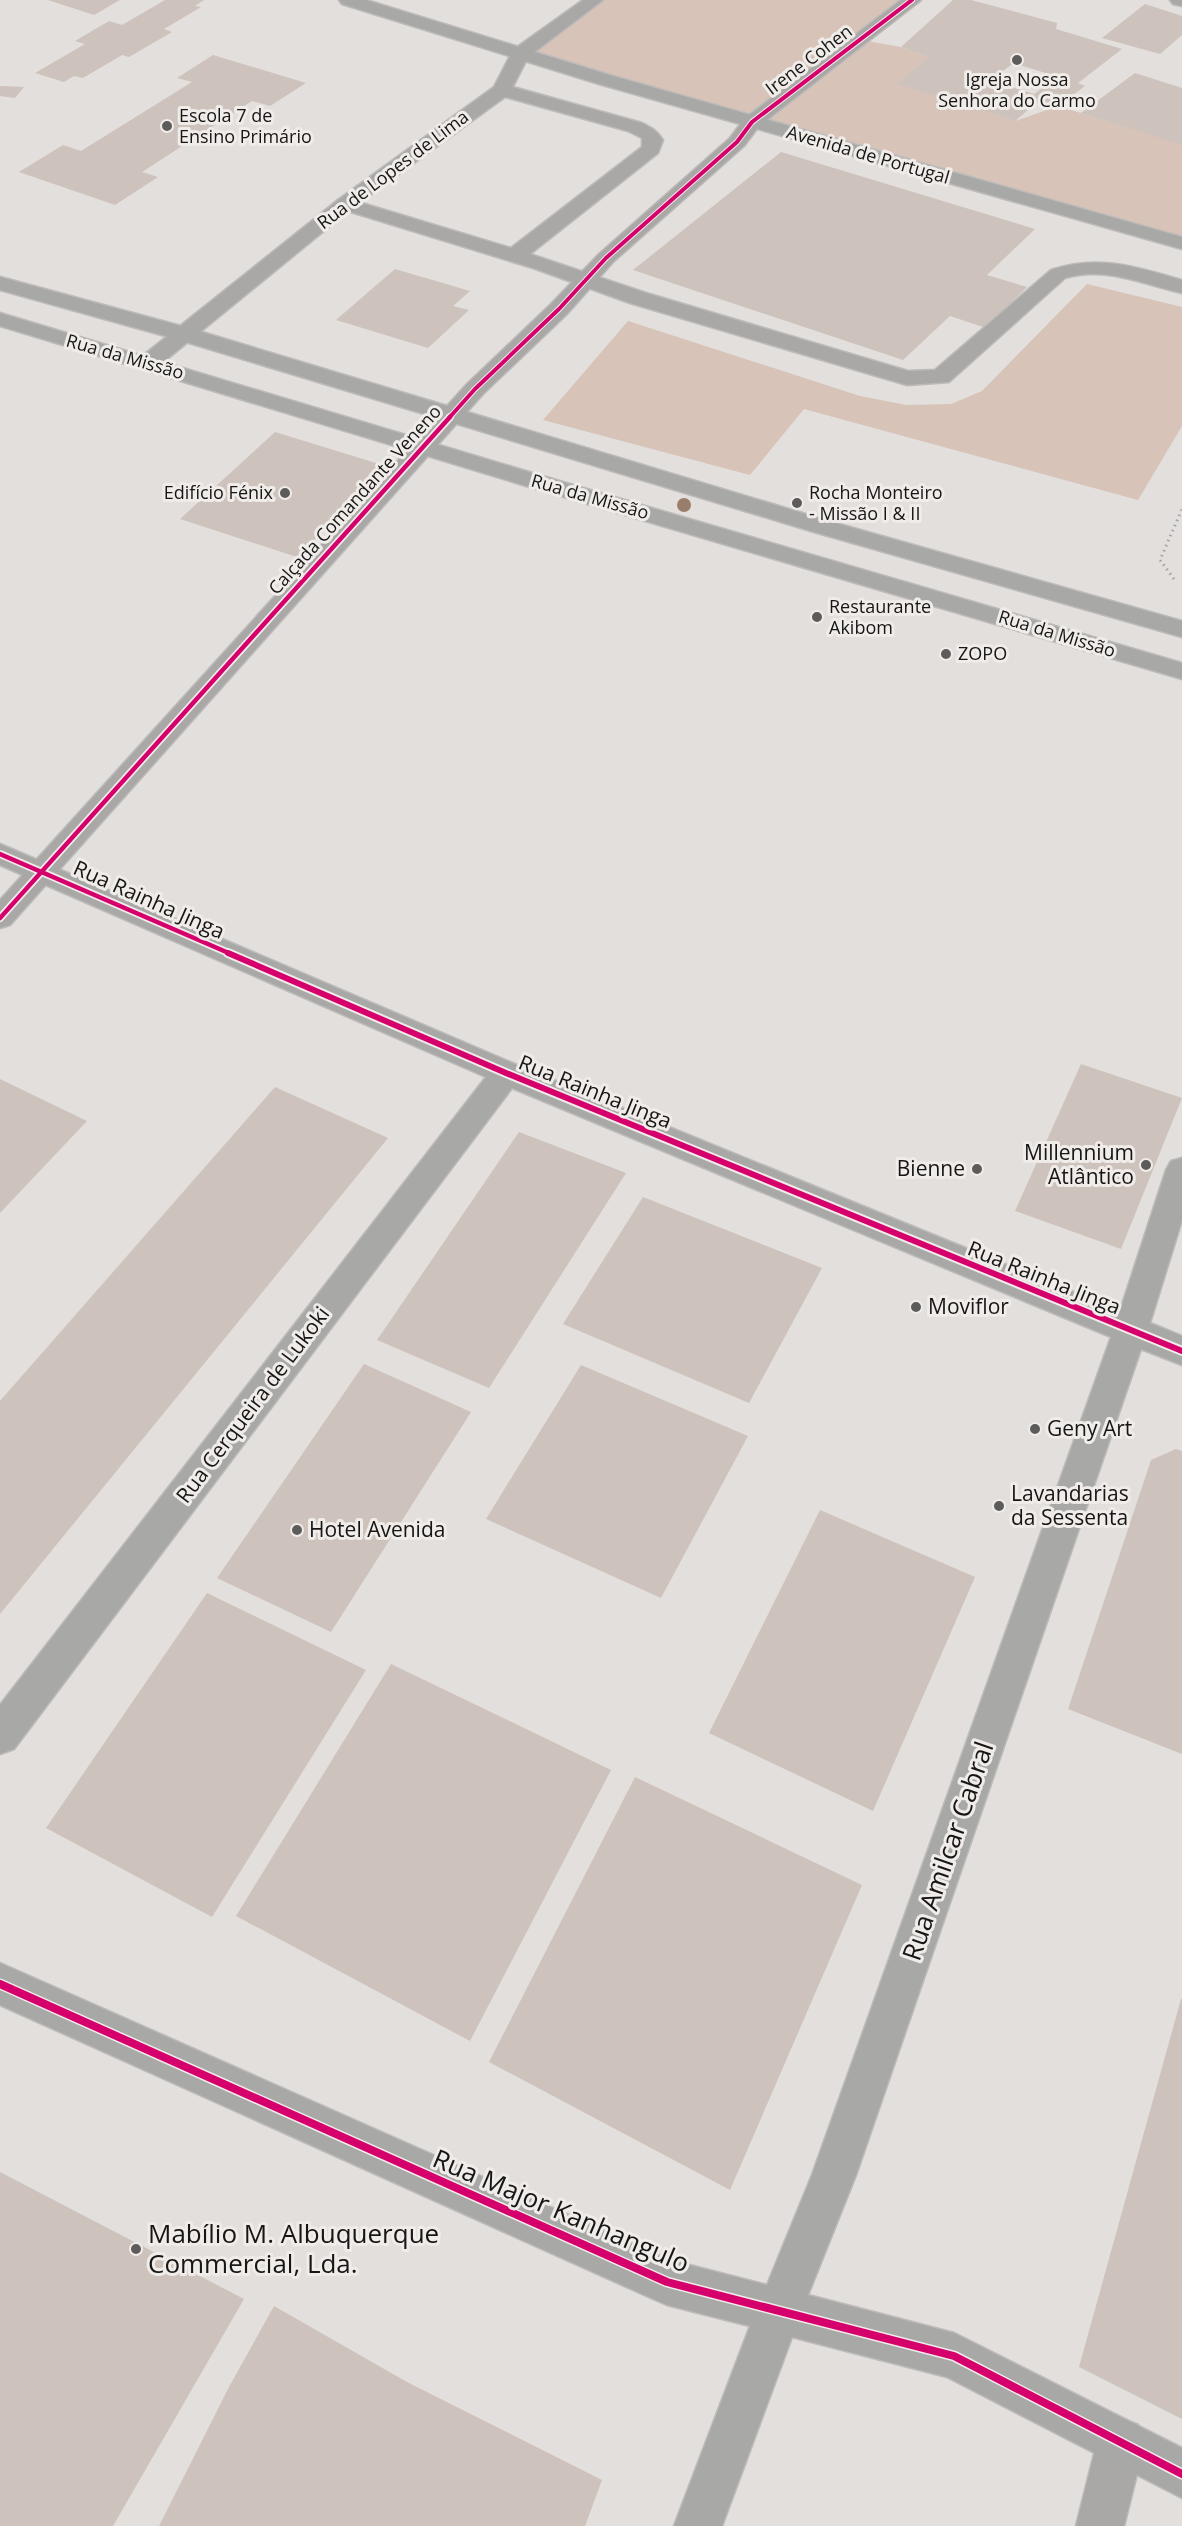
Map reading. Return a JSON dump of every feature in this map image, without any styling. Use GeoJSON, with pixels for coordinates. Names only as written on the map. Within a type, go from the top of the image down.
{"type":"FeatureCollection","features":[{"type":"Feature","properties":{"kind":"main road","name":"Avenida de Portugal"},"geometry":{"type":"LineString","coordinates":[[348,0],[520,54],[752,122],[1182,243]]}},
{"type":"Feature","properties":{"kind":"main road","name":"Rua da Missão"},"geometry":{"type":"LineString","coordinates":[[0,283],[184,334],[812,523],[1182,629]]}},
{"type":"Feature","properties":{"kind":"main road","name":"Rua da Missão"},"geometry":{"type":"LineString","coordinates":[[0,319],[423,447],[1182,671]]}},
{"type":"Feature","properties":{"kind":"main road","name":"Rua Rainha Jinga"},"geometry":{"type":"LineString","coordinates":[[0,854],[506,1073],[1182,1351]]}},
{"type":"Feature","properties":{"kind":"main road","name":"Rua Cerqueira de Lukoki"},"geometry":{"type":"LineString","coordinates":[[0,1736],[506,1073]]}},
{"type":"Feature","properties":{"kind":"main road","name":"Rua Amilcar Cabral"},"geometry":{"type":"LineString","coordinates":[[698,2526],[779,2311],[838,2164],[1130,1331],[1182,1170]]}},
{"type":"Feature","properties":{"kind":"main road","name":"Rua Major Kanhangulo"},"geometry":{"type":"LineString","coordinates":[[0,1984],[667,2282],[954,2356],[1182,2474]]}},
{"type":"Feature","properties":{"kind":"street","name":"Rua de Lopes de Lima"},"geometry":{"type":"LineString","coordinates":[[148,363],[345,204],[502,90],[520,54],[594,0]]}},
{"type":"Feature","properties":{"kind":"street","name":"Irene Cohen"},"geometry":{"type":"LineString","coordinates":[[752,122],[912,0]]}},
{"type":"Feature","properties":{"kind":"street"},"geometry":{"type":"LineString","coordinates":[[502,90],[635,127],[649,134],[653,140],[651,148],[513,257]]}},
{"type":"Feature","properties":{"kind":"street","name":"Calçada Comandante Veneno"},"geometry":{"type":"LineString","coordinates":[[0,918],[475,389],[559,309],[606,258],[737,142],[752,122]]}},
{"type":"Feature","properties":{"kind":"street"},"geometry":{"type":"LineString","coordinates":[[345,204],[585,281],[907,378],[941,377],[1058,274],[1073,267],[1101,266],[1182,287]]}},
{"type":"Feature","properties":{"kind":"street"},"geometry":{"type":"LineString","coordinates":[[1100,2526],[1121,2442]]}},
{"type":"Feature","properties":{"kind":"path"},"geometry":{"type":"LineString","coordinates":[[1177,581],[1172,578],[1160,560],[1182,508]]}},
{"type":"Feature","properties":{"kind":"shaded area"},"geometry":{"type":"Polygon","coordinates":[[[594,0],[912,0],[861,40],[901,47],[929,57],[897,84],[1015,121],[1058,106],[1182,144],[1182,241],[520,54],[594,0]]]}},
{"type":"Feature","properties":{"kind":"shaded area"},"geometry":{"type":"Polygon","coordinates":[[[1087,284],[1182,307],[1182,426],[1138,500],[804,409],[750,475],[543,420],[628,321],[860,396],[906,405],[951,404],[982,391],[1087,284]]]}},
{"type":"Feature","properties":{"kind":"building"},"geometry":{"type":"Polygon","coordinates":[[[48,0],[120,0],[94,15],[48,0]]]}},
{"type":"Feature","properties":{"kind":"building"},"geometry":{"type":"Polygon","coordinates":[[[165,0],[204,0],[195,6],[201,7],[164,29],[172,32],[129,57],[122,55],[83,78],[74,76],[64,82],[35,73],[85,44],[75,41],[109,21],[122,25],[165,0]]]}},
{"type":"Feature","properties":{"kind":"building","name":"Igreja Nossa Senhora do Carmo"},"geometry":{"type":"Polygon","coordinates":[[[953,0],[971,0],[1057,23],[1056,29],[1122,49],[1078,83],[1085,86],[1058,106],[1036,103],[1015,121],[896,84],[929,57],[901,47],[953,0]],[[1014,63],[990,80],[1034,94],[1058,77],[1014,63]]]}},
{"type":"Feature","properties":{"kind":"building"},"geometry":{"type":"Polygon","coordinates":[[[1145,4],[1182,16],[1182,35],[1160,54],[1102,38],[1145,4]]]}},
{"type":"Feature","properties":{"kind":"building","name":"Escola 7 de Ensino Primário"},"geometry":{"type":"Polygon","coordinates":[[[213,55],[306,83],[270,106],[252,101],[142,172],[158,177],[115,205],[19,172],[63,145],[81,151],[192,82],[177,78],[213,55]]]}},
{"type":"Feature","properties":{"kind":"building"},"geometry":{"type":"Polygon","coordinates":[[[1135,73],[1182,88],[1182,145],[1081,113],[1135,73]]]}},
{"type":"Feature","properties":{"kind":"building"},"geometry":{"type":"Polygon","coordinates":[[[0,86],[24,87],[15,98],[0,96],[0,86]]]}},
{"type":"Feature","properties":{"kind":"building"},"geometry":{"type":"Polygon","coordinates":[[[781,152],[1035,229],[987,275],[1027,287],[986,328],[950,316],[903,360],[633,270],[781,152]]]}},
{"type":"Feature","properties":{"kind":"building"},"geometry":{"type":"Polygon","coordinates":[[[395,269],[470,291],[453,306],[469,310],[428,348],[336,320],[395,269]]]}},
{"type":"Feature","properties":{"kind":"building","name":"Edifício Fénix"},"geometry":{"type":"Polygon","coordinates":[[[275,432],[389,467],[297,557],[180,519],[275,432]]]}},
{"type":"Feature","properties":{"kind":"building"},"geometry":{"type":"Polygon","coordinates":[[[1081,1064],[1182,1098],[1121,1249],[1015,1211],[1081,1064]]]}},
{"type":"Feature","properties":{"kind":"building"},"geometry":{"type":"Polygon","coordinates":[[[0,1079],[87,1121],[0,1213],[0,1079]]]}},
{"type":"Feature","properties":{"kind":"building"},"geometry":{"type":"Polygon","coordinates":[[[275,1087],[388,1138],[0,1614],[0,1401],[275,1087]]]}},
{"type":"Feature","properties":{"kind":"building"},"geometry":{"type":"Polygon","coordinates":[[[519,1132],[626,1173],[489,1388],[377,1340],[519,1132]]]}},
{"type":"Feature","properties":{"kind":"building"},"geometry":{"type":"Polygon","coordinates":[[[643,1197],[822,1268],[749,1403],[563,1324],[643,1197]]]}},
{"type":"Feature","properties":{"kind":"building"},"geometry":{"type":"Polygon","coordinates":[[[364,1364],[471,1412],[331,1632],[217,1578],[364,1364]]]}},
{"type":"Feature","properties":{"kind":"building"},"geometry":{"type":"Polygon","coordinates":[[[581,1365],[748,1436],[661,1598],[486,1519],[581,1365]]]}},
{"type":"Feature","properties":{"kind":"building"},"geometry":{"type":"Polygon","coordinates":[[[1176,1449],[1182,1451],[1182,1754],[1068,1709],[1151,1460],[1176,1449]]]}},
{"type":"Feature","properties":{"kind":"building"},"geometry":{"type":"Polygon","coordinates":[[[820,1510],[975,1577],[873,1811],[709,1733],[820,1510]]]}},
{"type":"Feature","properties":{"kind":"building"},"geometry":{"type":"Polygon","coordinates":[[[207,1593],[366,1670],[212,1917],[46,1828],[207,1593]]]}},
{"type":"Feature","properties":{"kind":"building"},"geometry":{"type":"Polygon","coordinates":[[[391,1664],[611,1770],[470,2041],[236,1916],[391,1664]]]}},
{"type":"Feature","properties":{"kind":"building"},"geometry":{"type":"Polygon","coordinates":[[[635,1777],[862,1885],[730,2190],[489,2062],[635,1777]]]}},
{"type":"Feature","properties":{"kind":"building"},"geometry":{"type":"Polygon","coordinates":[[[1182,1999],[1182,2419],[1079,2367],[1182,1999]]]}},
{"type":"Feature","properties":{"kind":"building"},"geometry":{"type":"Polygon","coordinates":[[[0,2172],[244,2299],[113,2526],[0,2526],[0,2172]]]}},
{"type":"Feature","properties":{"kind":"building"},"geometry":{"type":"Polygon","coordinates":[[[274,2306],[407,2382],[602,2480],[585,2526],[159,2526],[229,2387],[274,2306]]]}},
{"type":"Feature","properties":{"kind":"cycle path"},"geometry":{"type":"LineString","coordinates":[[0,918],[475,389],[559,309],[606,258],[737,142],[752,122],[912,0]]}},
{"type":"Feature","properties":{"kind":"cycle path"},"geometry":{"type":"LineString","coordinates":[[0,854],[506,1073],[1182,1351]]}},
{"type":"Feature","properties":{"kind":"cycle path"},"geometry":{"type":"LineString","coordinates":[[0,1984],[667,2282],[954,2356],[1182,2474]]}},
{"type":"Feature","properties":{"kind":"place","name":"Igreja Nossa Senhora do Carmo"},"geometry":{"type":"Point","coordinates":[1017,60]}},
{"type":"Feature","properties":{"kind":"place","name":"Escola 7 de Ensino Primário"},"geometry":{"type":"Point","coordinates":[167,126]}},
{"type":"Feature","properties":{"kind":"place","name":"Edifício Fénix"},"geometry":{"type":"Point","coordinates":[285,493]}},
{"type":"Feature","properties":{"kind":"place","name":"Rocha Monteiro - Missão I & II"},"geometry":{"type":"Point","coordinates":[797,503]}},
{"type":"Feature","properties":{"kind":"place","name":"Restaurante Akibom"},"geometry":{"type":"Point","coordinates":[817,617]}},
{"type":"Feature","properties":{"kind":"place","name":"ZOPO"},"geometry":{"type":"Point","coordinates":[946,654]}},
{"type":"Feature","properties":{"kind":"place","name":"Millennium Atlântico"},"geometry":{"type":"Point","coordinates":[1146,1165]}},
{"type":"Feature","properties":{"kind":"place","name":"Bienne"},"geometry":{"type":"Point","coordinates":[977,1169]}},
{"type":"Feature","properties":{"kind":"place","name":"Moviflor"},"geometry":{"type":"Point","coordinates":[916,1307]}},
{"type":"Feature","properties":{"kind":"place","name":"Geny Art"},"geometry":{"type":"Point","coordinates":[1035,1429]}},
{"type":"Feature","properties":{"kind":"place","name":"Lavandarias da Sessenta"},"geometry":{"type":"Point","coordinates":[999,1506]}},
{"type":"Feature","properties":{"kind":"place","name":"Hotel Avenida"},"geometry":{"type":"Point","coordinates":[297,1530]}},
{"type":"Feature","properties":{"kind":"place","name":"Mabílio M. Albuquerque Commercial, Lda."},"geometry":{"type":"Point","coordinates":[136,2249]}}]}
